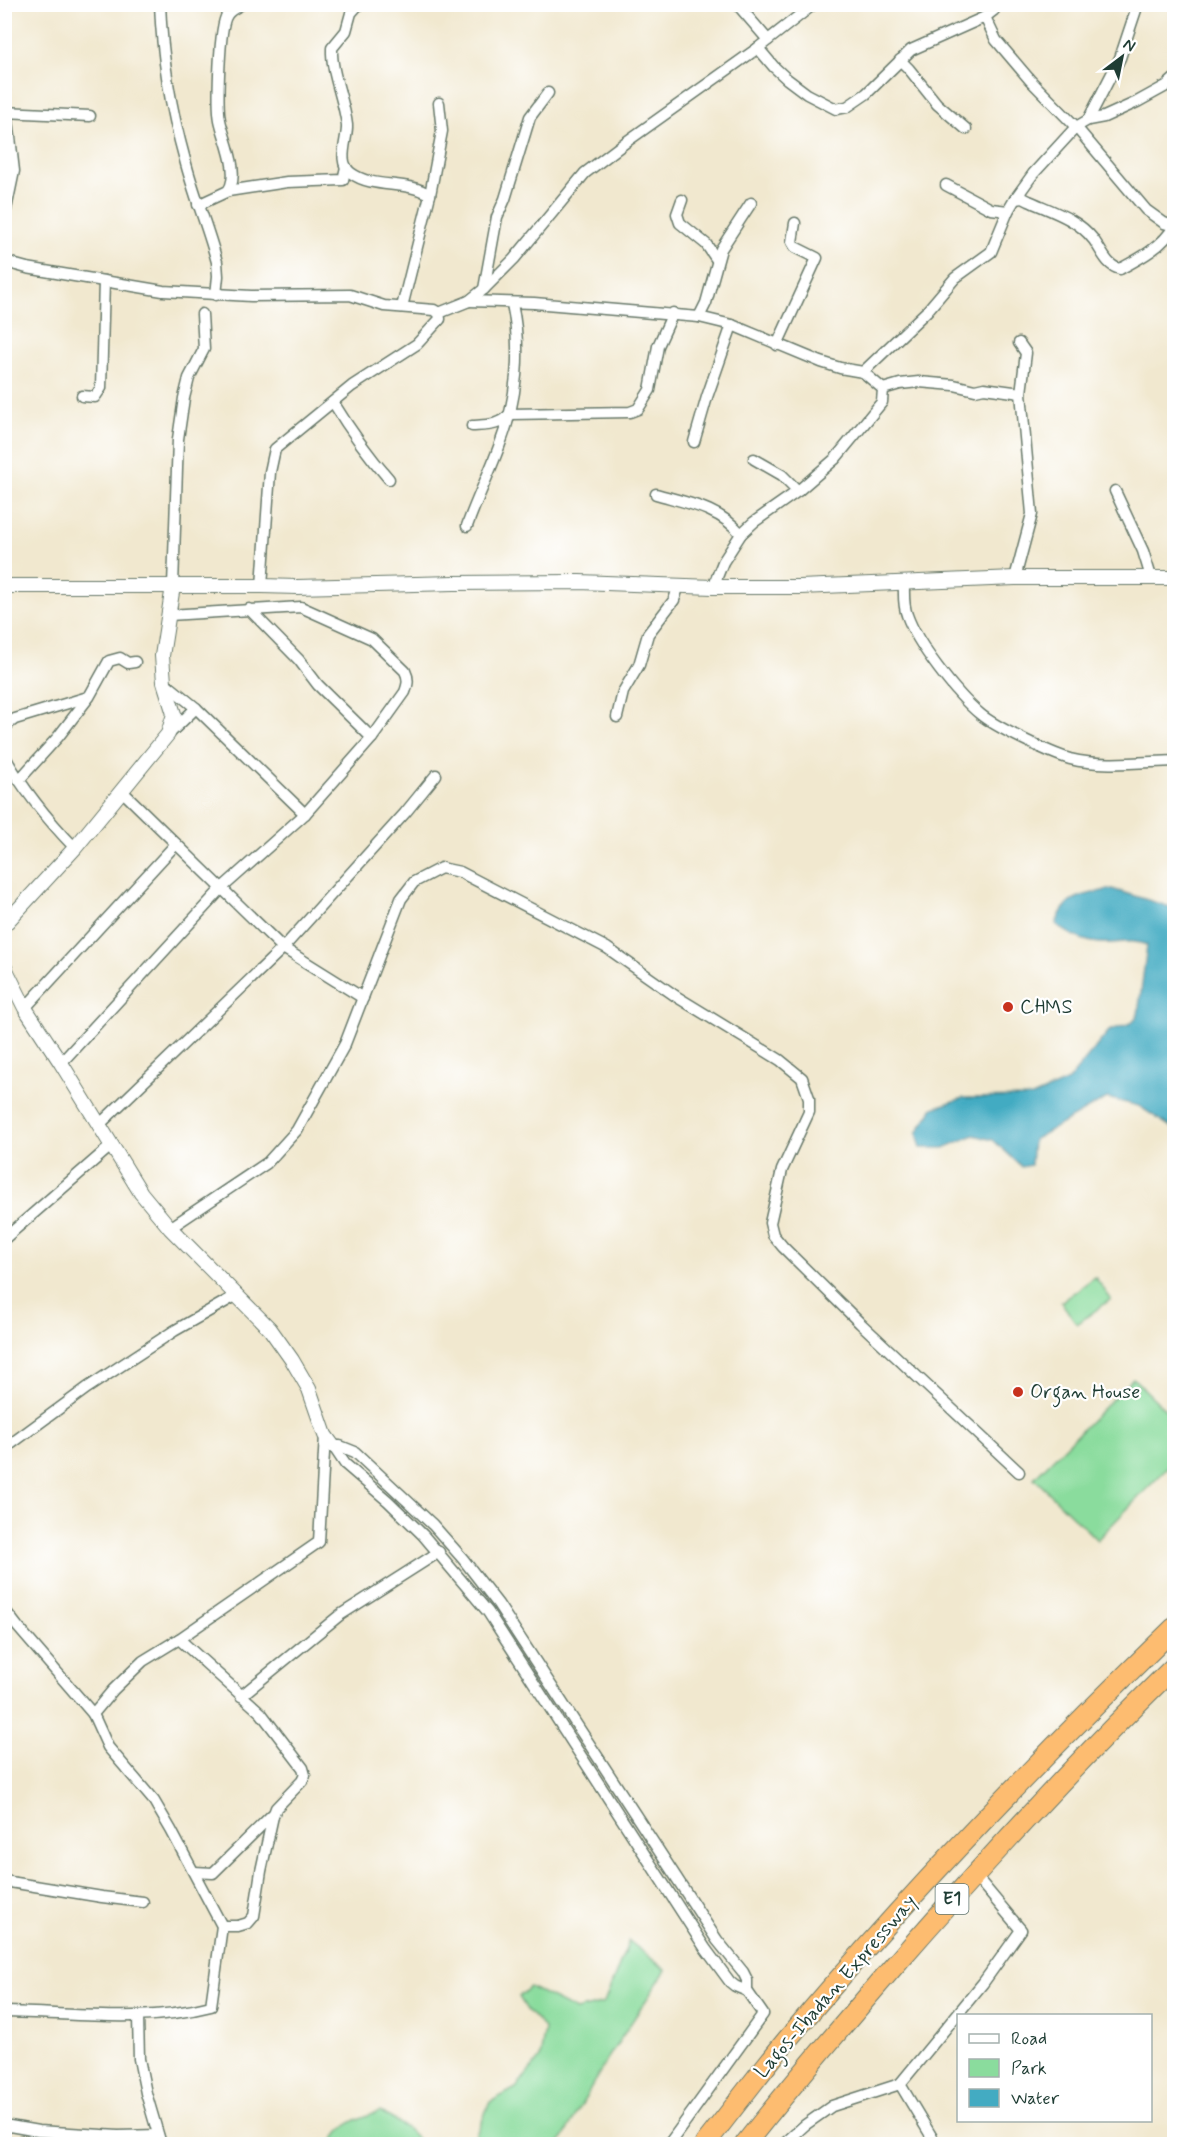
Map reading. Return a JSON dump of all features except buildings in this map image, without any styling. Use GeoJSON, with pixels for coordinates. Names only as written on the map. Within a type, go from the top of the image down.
{"type":"FeatureCollection","features":[{"type":"Feature","properties":{"kind":"highway","name":"Lagos-Ibadan Expressway"},"geometry":{"type":"LineString","coordinates":[[705,2145],[785,2042],[871,1943],[996,1808],[1174,1628]]}},
{"type":"Feature","properties":{"kind":"highway","name":"Lagos-Ibadan Expressway"},"geometry":{"type":"LineString","coordinates":[[745,2145],[795,2080],[974,1874],[1174,1667]]}},
{"type":"Feature","properties":{"kind":"street"},"geometry":{"type":"LineString","coordinates":[[160,4],[161,36],[174,117],[198,205],[217,262],[219,276],[216,295]]}},
{"type":"Feature","properties":{"kind":"street"},"geometry":{"type":"LineString","coordinates":[[228,191],[234,178],[220,119],[218,92],[222,29],[226,15],[242,4]]}},
{"type":"Feature","properties":{"kind":"street"},"geometry":{"type":"LineString","coordinates":[[198,205],[228,191],[287,182],[343,180],[346,167],[344,157],[347,128],[342,96],[334,69],[332,48],[346,31],[351,13],[358,4]]}},
{"type":"Feature","properties":{"kind":"street"},"geometry":{"type":"LineString","coordinates":[[737,4],[768,40]]}},
{"type":"Feature","properties":{"kind":"street"},"geometry":{"type":"LineString","coordinates":[[439,313],[469,301],[484,289],[514,258],[585,173],[626,141],[758,48],[814,4]]}},
{"type":"Feature","properties":{"kind":"street"},"geometry":{"type":"LineString","coordinates":[[758,48],[787,79],[807,94],[836,109],[847,106],[866,94],[912,50],[985,17],[998,4]]}},
{"type":"Feature","properties":{"kind":"street"},"geometry":{"type":"LineString","coordinates":[[1088,120],[1120,58],[1138,4]]}},
{"type":"Feature","properties":{"kind":"street"},"geometry":{"type":"LineString","coordinates":[[985,17],[996,40],[1030,80],[1076,127],[1146,210],[1164,223],[1174,226],[1165,239],[1120,269],[1115,268],[1105,258],[1085,230],[1023,198],[1015,200]]}},
{"type":"Feature","properties":{"kind":"street"},"geometry":{"type":"LineString","coordinates":[[900,60],[937,104],[966,129]]}},
{"type":"Feature","properties":{"kind":"street"},"geometry":{"type":"LineString","coordinates":[[863,372],[927,311],[955,278],[991,252],[1015,200],[1033,174],[1076,127],[1088,120],[1104,117],[1137,102],[1174,79]]}},
{"type":"Feature","properties":{"kind":"street"},"geometry":{"type":"LineString","coordinates":[[4,86],[5,112],[14,171],[4,219]]}},
{"type":"Feature","properties":{"kind":"street"},"geometry":{"type":"LineString","coordinates":[[484,289],[497,217],[530,117],[548,93]]}},
{"type":"Feature","properties":{"kind":"street"},"geometry":{"type":"LineString","coordinates":[[402,307],[430,195],[442,132],[439,103]]}},
{"type":"Feature","properties":{"kind":"street"},"geometry":{"type":"LineString","coordinates":[[5,112],[90,116]]}},
{"type":"Feature","properties":{"kind":"street"},"geometry":{"type":"LineString","coordinates":[[346,167],[358,177],[413,187],[430,195]]}},
{"type":"Feature","properties":{"kind":"street"},"geometry":{"type":"LineString","coordinates":[[946,185],[991,209],[1008,211]]}},
{"type":"Feature","properties":{"kind":"street"},"geometry":{"type":"LineString","coordinates":[[682,200],[677,214],[680,223],[706,244],[717,260]]}},
{"type":"Feature","properties":{"kind":"street"},"geometry":{"type":"LineString","coordinates":[[699,317],[706,303],[720,249],[752,202]]}},
{"type":"Feature","properties":{"kind":"street"},"geometry":{"type":"LineString","coordinates":[[777,345],[817,258],[795,247],[792,242],[795,223]]}},
{"type":"Feature","properties":{"kind":"street"},"geometry":{"type":"LineString","coordinates":[[4,259],[27,268],[163,291],[216,295],[350,295],[384,306],[434,310],[439,313]]}},
{"type":"Feature","properties":{"kind":"street"},"geometry":{"type":"LineString","coordinates":[[82,396],[95,397],[101,388],[104,281]]}},
{"type":"Feature","properties":{"kind":"street"},"geometry":{"type":"LineString","coordinates":[[469,301],[534,303],[699,317],[732,325],[777,345],[840,368],[863,372],[883,389]]}},
{"type":"Feature","properties":{"kind":"street"},"geometry":{"type":"LineString","coordinates":[[467,526],[501,444],[510,414],[517,349],[516,321],[512,304]]}},
{"type":"Feature","properties":{"kind":"street"},"geometry":{"type":"LineString","coordinates":[[262,586],[273,452],[285,439],[360,381],[417,344],[440,319],[439,313]]}},
{"type":"Feature","properties":{"kind":"street"},"geometry":{"type":"LineString","coordinates":[[472,426],[496,425],[510,414],[630,412],[638,409],[650,390],[658,346],[673,313]]}},
{"type":"Feature","properties":{"kind":"street"},"geometry":{"type":"LineString","coordinates":[[168,734],[174,714],[164,682],[162,656],[176,553],[178,439],[189,378],[204,348],[202,314]]}},
{"type":"Feature","properties":{"kind":"street"},"geometry":{"type":"LineString","coordinates":[[694,442],[704,404],[732,325]]}},
{"type":"Feature","properties":{"kind":"street"},"geometry":{"type":"LineString","coordinates":[[1015,578],[1032,514],[1021,393],[1026,353],[1019,343]]}},
{"type":"Feature","properties":{"kind":"street"},"geometry":{"type":"LineString","coordinates":[[883,389],[919,382],[954,385],[975,390],[984,388],[1021,393]]}},
{"type":"Feature","properties":{"kind":"street"},"geometry":{"type":"LineString","coordinates":[[713,587],[723,562],[741,534],[798,491],[835,459],[882,402],[883,389]]}},
{"type":"Feature","properties":{"kind":"street"},"geometry":{"type":"LineString","coordinates":[[333,402],[353,435],[389,479]]}},
{"type":"Feature","properties":{"kind":"street"},"geometry":{"type":"LineString","coordinates":[[754,459],[782,475],[798,491]]}},
{"type":"Feature","properties":{"kind":"street"},"geometry":{"type":"LineString","coordinates":[[1115,491],[1143,551],[1151,578]]}},
{"type":"Feature","properties":{"kind":"street"},"geometry":{"type":"LineString","coordinates":[[657,494],[705,508],[720,515],[741,534]]}},
{"type":"Feature","properties":{"kind":"street"},"geometry":{"type":"LineString","coordinates":[[4,586],[297,587],[556,582],[800,587],[1015,578],[1174,578]]}},
{"type":"Feature","properties":{"kind":"street"},"geometry":{"type":"LineString","coordinates":[[904,584],[904,605],[907,617],[922,644],[965,702],[982,716],[1069,759],[1088,762],[1174,761]]}},
{"type":"Feature","properties":{"kind":"street"},"geometry":{"type":"LineString","coordinates":[[616,717],[623,692],[639,665],[648,634],[674,600],[679,585]]}},
{"type":"Feature","properties":{"kind":"street"},"geometry":{"type":"LineString","coordinates":[[61,1063],[222,888],[305,814],[372,738],[405,692],[408,684],[405,671],[372,639],[301,607],[169,615]]}},
{"type":"Feature","properties":{"kind":"street"},"geometry":{"type":"LineString","coordinates":[[249,609],[299,660],[318,685],[372,738]]}},
{"type":"Feature","properties":{"kind":"street"},"geometry":{"type":"LineString","coordinates":[[19,780],[58,737],[88,697],[109,661],[120,658],[128,663],[135,662]]}},
{"type":"Feature","properties":{"kind":"street"},"geometry":{"type":"LineString","coordinates":[[164,682],[196,708],[305,814]]}},
{"type":"Feature","properties":{"kind":"street"},"geometry":{"type":"LineString","coordinates":[[4,727],[15,719],[88,697]]}},
{"type":"Feature","properties":{"kind":"street"},"geometry":{"type":"LineString","coordinates":[[4,925],[75,848],[168,734],[196,708]]}},
{"type":"Feature","properties":{"kind":"street"},"geometry":{"type":"LineString","coordinates":[[4,755],[46,817],[75,848]]}},
{"type":"Feature","properties":{"kind":"street"},"geometry":{"type":"LineString","coordinates":[[99,1125],[283,948],[405,813],[436,775]]}},
{"type":"Feature","properties":{"kind":"street"},"geometry":{"type":"LineString","coordinates":[[122,791],[283,948],[363,998]]}},
{"type":"Feature","properties":{"kind":"street"},"geometry":{"type":"LineString","coordinates":[[25,1008],[176,844]]}},
{"type":"Feature","properties":{"kind":"street"},"geometry":{"type":"LineString","coordinates":[[170,1228],[267,1163],[291,1137],[345,1044],[401,899],[414,882],[441,868],[460,872],[607,948],[677,996],[786,1065],[802,1078],[809,1098],[809,1112],[776,1187],[770,1223],[773,1235],[852,1315],[1019,1472]]}},
{"type":"Feature","properties":{"kind":"street"},"geometry":{"type":"LineString","coordinates":[[4,966],[25,1008],[141,1193],[170,1228],[270,1329],[309,1389],[329,1440],[345,1464],[388,1501],[438,1552],[488,1612],[705,1948],[730,1982],[747,1991],[763,2014],[669,2145]]}},
{"type":"Feature","properties":{"kind":"street"},"geometry":{"type":"LineString","coordinates":[[4,1239],[112,1145]]}},
{"type":"Feature","properties":{"kind":"street"},"geometry":{"type":"LineString","coordinates":[[4,1449],[87,1388],[154,1344],[237,1295]]}},
{"type":"Feature","properties":{"kind":"street"},"geometry":{"type":"LineString","coordinates":[[93,1714],[113,1690],[143,1661],[179,1639],[319,1542],[329,1440]]}},
{"type":"Feature","properties":{"kind":"street"},"geometry":{"type":"LineString","coordinates":[[329,1440],[348,1448],[364,1460],[433,1525],[498,1604],[717,1940],[743,1972],[747,1980],[747,1991]]}},
{"type":"Feature","properties":{"kind":"street"},"geometry":{"type":"LineString","coordinates":[[241,1696],[340,1615],[438,1552]]}},
{"type":"Feature","properties":{"kind":"street"},"geometry":{"type":"LineString","coordinates":[[4,1609],[93,1714],[108,1747],[154,1802],[222,1926],[211,2006],[186,2012],[138,2018],[4,2013]]}},
{"type":"Feature","properties":{"kind":"street"},"geometry":{"type":"LineString","coordinates":[[179,1639],[261,1713],[303,1768],[304,1775],[302,1781],[274,1813],[213,1873],[194,1872]]}},
{"type":"Feature","properties":{"kind":"street"},"geometry":{"type":"LineString","coordinates":[[222,1926],[248,1923],[254,1916],[274,1813]]}},
{"type":"Feature","properties":{"kind":"street"},"geometry":{"type":"LineString","coordinates":[[958,2014],[1021,1930],[974,1874]]}},
{"type":"Feature","properties":{"kind":"street"},"geometry":{"type":"LineString","coordinates":[[4,1881],[143,1902]]}},
{"type":"Feature","properties":{"kind":"street"},"geometry":{"type":"LineString","coordinates":[[784,2145],[805,2125],[832,2106],[900,2084],[957,2015]]}},
{"type":"Feature","properties":{"kind":"street"},"geometry":{"type":"LineString","coordinates":[[4,2125],[38,2131],[159,2140],[139,2059],[138,2018]]}},
{"type":"Feature","properties":{"kind":"street"},"geometry":{"type":"LineString","coordinates":[[900,2084],[936,2145]]}},
{"type":"Feature","properties":{"kind":"green space"},"geometry":{"type":"Polygon","coordinates":[[[1095,1277],[1111,1299],[1077,1324],[1061,1302],[1095,1277]]]}},
{"type":"Feature","properties":{"kind":"green space"},"geometry":{"type":"Polygon","coordinates":[[[1133,1378],[1174,1418],[1174,1461],[1097,1540],[1034,1478],[1133,1378]]]}},
{"type":"Feature","properties":{"kind":"green space"},"geometry":{"type":"Polygon","coordinates":[[[629,1941],[666,1970],[606,2061],[560,2144],[472,2144],[490,2102],[516,2088],[540,2058],[545,2029],[527,2010],[519,1997],[530,1987],[576,2010],[604,2003],[629,1941]]]}},
{"type":"Feature","properties":{"kind":"green space"},"geometry":{"type":"Polygon","coordinates":[[[380,2111],[406,2128],[422,2144],[331,2144],[346,2126],[380,2111]]]}},
{"type":"Feature","properties":{"kind":"water"},"geometry":{"type":"Polygon","coordinates":[[[1112,889],[1174,908],[1174,1129],[1139,1106],[1107,1098],[1033,1140],[1031,1165],[1022,1167],[993,1140],[974,1135],[944,1148],[921,1148],[917,1133],[933,1108],[963,1098],[1032,1097],[1068,1081],[1109,1031],[1131,1023],[1138,1015],[1147,945],[1134,942],[1088,941],[1056,924],[1060,914],[1071,901],[1085,895],[1112,889]]]}},
{"type":"Feature","properties":{"kind":"place","name":"CHMS"},"geometry":{"type":"Point","coordinates":[1008,1007]}},
{"type":"Feature","properties":{"kind":"place","name":"Organ House"},"geometry":{"type":"Point","coordinates":[1018,1392]}}]}
